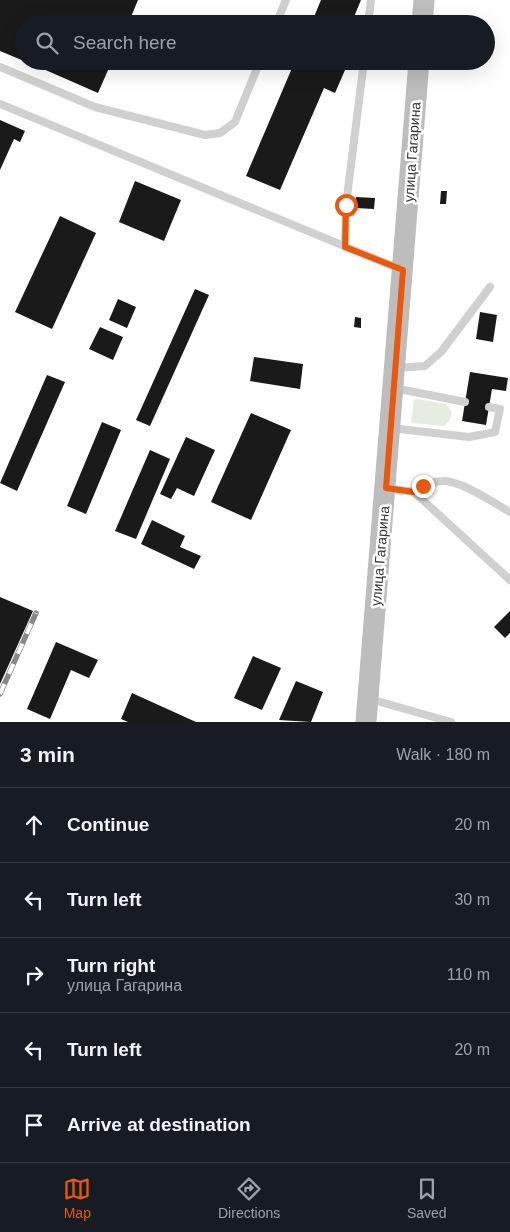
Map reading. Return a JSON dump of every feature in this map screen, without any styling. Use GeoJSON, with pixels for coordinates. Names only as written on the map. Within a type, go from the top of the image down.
{"type":"FeatureCollection","features":[{"type":"Feature","properties":{"kind":"main road","name":"улица Гагарина"},"geometry":{"type":"LineString","coordinates":[[366,722],[418,70]]}},
{"type":"Feature","properties":{"kind":"lane"},"geometry":{"type":"LineString","coordinates":[[280,15],[286,0]]}},
{"type":"Feature","properties":{"kind":"lane"},"geometry":{"type":"LineString","coordinates":[[370,15],[372,0]]}},
{"type":"Feature","properties":{"kind":"lane"},"geometry":{"type":"LineString","coordinates":[[0,67],[95,107],[205,135],[220,134],[235,122],[256,70]]}},
{"type":"Feature","properties":{"kind":"lane"},"geometry":{"type":"LineString","coordinates":[[345,247],[346,205],[363,70]]}},
{"type":"Feature","properties":{"kind":"lane"},"geometry":{"type":"LineString","coordinates":[[0,104],[403,270]]}},
{"type":"Feature","properties":{"kind":"lane"},"geometry":{"type":"LineString","coordinates":[[395,378],[425,366],[441,352],[490,287]]}},
{"type":"Feature","properties":{"kind":"lane"},"geometry":{"type":"LineString","coordinates":[[395,378],[465,402]]}},
{"type":"Feature","properties":{"kind":"lane"},"geometry":{"type":"LineString","coordinates":[[391,428],[469,437],[495,432],[500,410],[489,407]]}},
{"type":"Feature","properties":{"kind":"lane"},"geometry":{"type":"LineString","coordinates":[[414,492],[423,486],[444,480],[465,487],[510,512]]}},
{"type":"Feature","properties":{"kind":"lane"},"geometry":{"type":"LineString","coordinates":[[386,488],[414,492],[510,580]]}},
{"type":"Feature","properties":{"kind":"lane"},"geometry":{"type":"LineString","coordinates":[[368,698],[451,722]]}},
{"type":"Feature","properties":{"kind":"shaded area"},"geometry":{"type":"Polygon","coordinates":[[[414,400],[446,404],[452,412],[450,420],[444,426],[411,423],[414,400]]]}},
{"type":"Feature","properties":{"kind":"building"},"geometry":{"type":"Polygon","coordinates":[[[0,0],[138,0],[132,15],[15,15],[15,57],[0,51],[0,0]]]}},
{"type":"Feature","properties":{"kind":"building"},"geometry":{"type":"Polygon","coordinates":[[[321,0],[361,0],[355,15],[315,15],[321,0]]]}},
{"type":"Feature","properties":{"kind":"building"},"geometry":{"type":"Polygon","coordinates":[[[46,70],[108,70],[98,93],[46,70]]]}},
{"type":"Feature","properties":{"kind":"building"},"geometry":{"type":"Polygon","coordinates":[[[291,70],[345,70],[335,93],[324,88],[280,190],[246,176],[291,70]]]}},
{"type":"Feature","properties":{"kind":"building"},"geometry":{"type":"Polygon","coordinates":[[[0,120],[25,131],[20,142],[14,139],[0,170],[0,120]]]}},
{"type":"Feature","properties":{"kind":"building"},"geometry":{"type":"Polygon","coordinates":[[[135,181],[181,200],[164,241],[119,222],[135,181]]]}},
{"type":"Feature","properties":{"kind":"building"},"geometry":{"type":"Polygon","coordinates":[[[441,191],[447,191],[446,204],[440,204],[441,191]]]}},
{"type":"Feature","properties":{"kind":"building"},"geometry":{"type":"Polygon","coordinates":[[[356,197],[375,198],[374,209],[355,208],[356,197]]]}},
{"type":"Feature","properties":{"kind":"building"},"geometry":{"type":"Polygon","coordinates":[[[60,216],[96,233],[52,329],[15,312],[60,216]]]}},
{"type":"Feature","properties":{"kind":"building"},"geometry":{"type":"Polygon","coordinates":[[[195,289],[209,295],[150,426],[136,420],[195,289]]]}},
{"type":"Feature","properties":{"kind":"building"},"geometry":{"type":"Polygon","coordinates":[[[118,299],[136,307],[127,328],[109,320],[118,299]]]}},
{"type":"Feature","properties":{"kind":"building"},"geometry":{"type":"Polygon","coordinates":[[[480,312],[497,315],[493,342],[476,339],[480,312]]]}},
{"type":"Feature","properties":{"kind":"building"},"geometry":{"type":"Polygon","coordinates":[[[355,317],[361,318],[361,328],[354,327],[355,317]]]}},
{"type":"Feature","properties":{"kind":"building"},"geometry":{"type":"Polygon","coordinates":[[[100,327],[123,337],[113,360],[89,349],[100,327]]]}},
{"type":"Feature","properties":{"kind":"building"},"geometry":{"type":"Polygon","coordinates":[[[254,357],[303,364],[300,389],[250,381],[254,357]]]}},
{"type":"Feature","properties":{"kind":"building"},"geometry":{"type":"Polygon","coordinates":[[[470,372],[508,378],[506,391],[492,389],[486,425],[462,421],[470,372]]]}},
{"type":"Feature","properties":{"kind":"building"},"geometry":{"type":"Polygon","coordinates":[[[47,375],[65,382],[17,491],[0,483],[47,375]]]}},
{"type":"Feature","properties":{"kind":"building"},"geometry":{"type":"Polygon","coordinates":[[[251,413],[291,430],[251,520],[211,502],[251,413]]]}},
{"type":"Feature","properties":{"kind":"building"},"geometry":{"type":"Polygon","coordinates":[[[102,422],[121,430],[86,514],[67,506],[102,422]]]}},
{"type":"Feature","properties":{"kind":"building"},"geometry":{"type":"Polygon","coordinates":[[[186,437],[215,450],[194,496],[177,488],[171,499],[160,494],[186,437]]]}},
{"type":"Feature","properties":{"kind":"building"},"geometry":{"type":"Polygon","coordinates":[[[150,450],[170,459],[136,539],[115,531],[150,450]]]}},
{"type":"Feature","properties":{"kind":"building"},"geometry":{"type":"Polygon","coordinates":[[[152,520],[185,536],[180,547],[201,556],[194,569],[141,544],[152,520]]]}},
{"type":"Feature","properties":{"kind":"building"},"geometry":{"type":"Polygon","coordinates":[[[0,597],[33,611],[0,684],[0,597]]]}},
{"type":"Feature","properties":{"kind":"building"},"geometry":{"type":"Polygon","coordinates":[[[510,611],[510,633],[505,638],[494,627],[510,611]]]}},
{"type":"Feature","properties":{"kind":"building"},"geometry":{"type":"Polygon","coordinates":[[[56,642],[98,660],[89,678],[71,670],[50,719],[27,709],[56,642]]]}},
{"type":"Feature","properties":{"kind":"building"},"geometry":{"type":"Polygon","coordinates":[[[253,656],[281,668],[262,710],[234,698],[253,656]]]}},
{"type":"Feature","properties":{"kind":"building"},"geometry":{"type":"Polygon","coordinates":[[[296,681],[323,692],[311,722],[279,720],[296,681]]]}},
{"type":"Feature","properties":{"kind":"building"},"geometry":{"type":"Polygon","coordinates":[[[132,693],[196,722],[128,722],[121,719],[132,693]]]}},
{"type":"Feature","properties":{"kind":"railway"},"geometry":{"type":"LineString","coordinates":[[0,694],[36,613]]}},
{"type":"Feature","properties":{"kind":"route"},"geometry":{"type":"LineString","coordinates":[[346,205],[345,247],[403,270],[386,488],[414,492],[423,486]]}}]}
